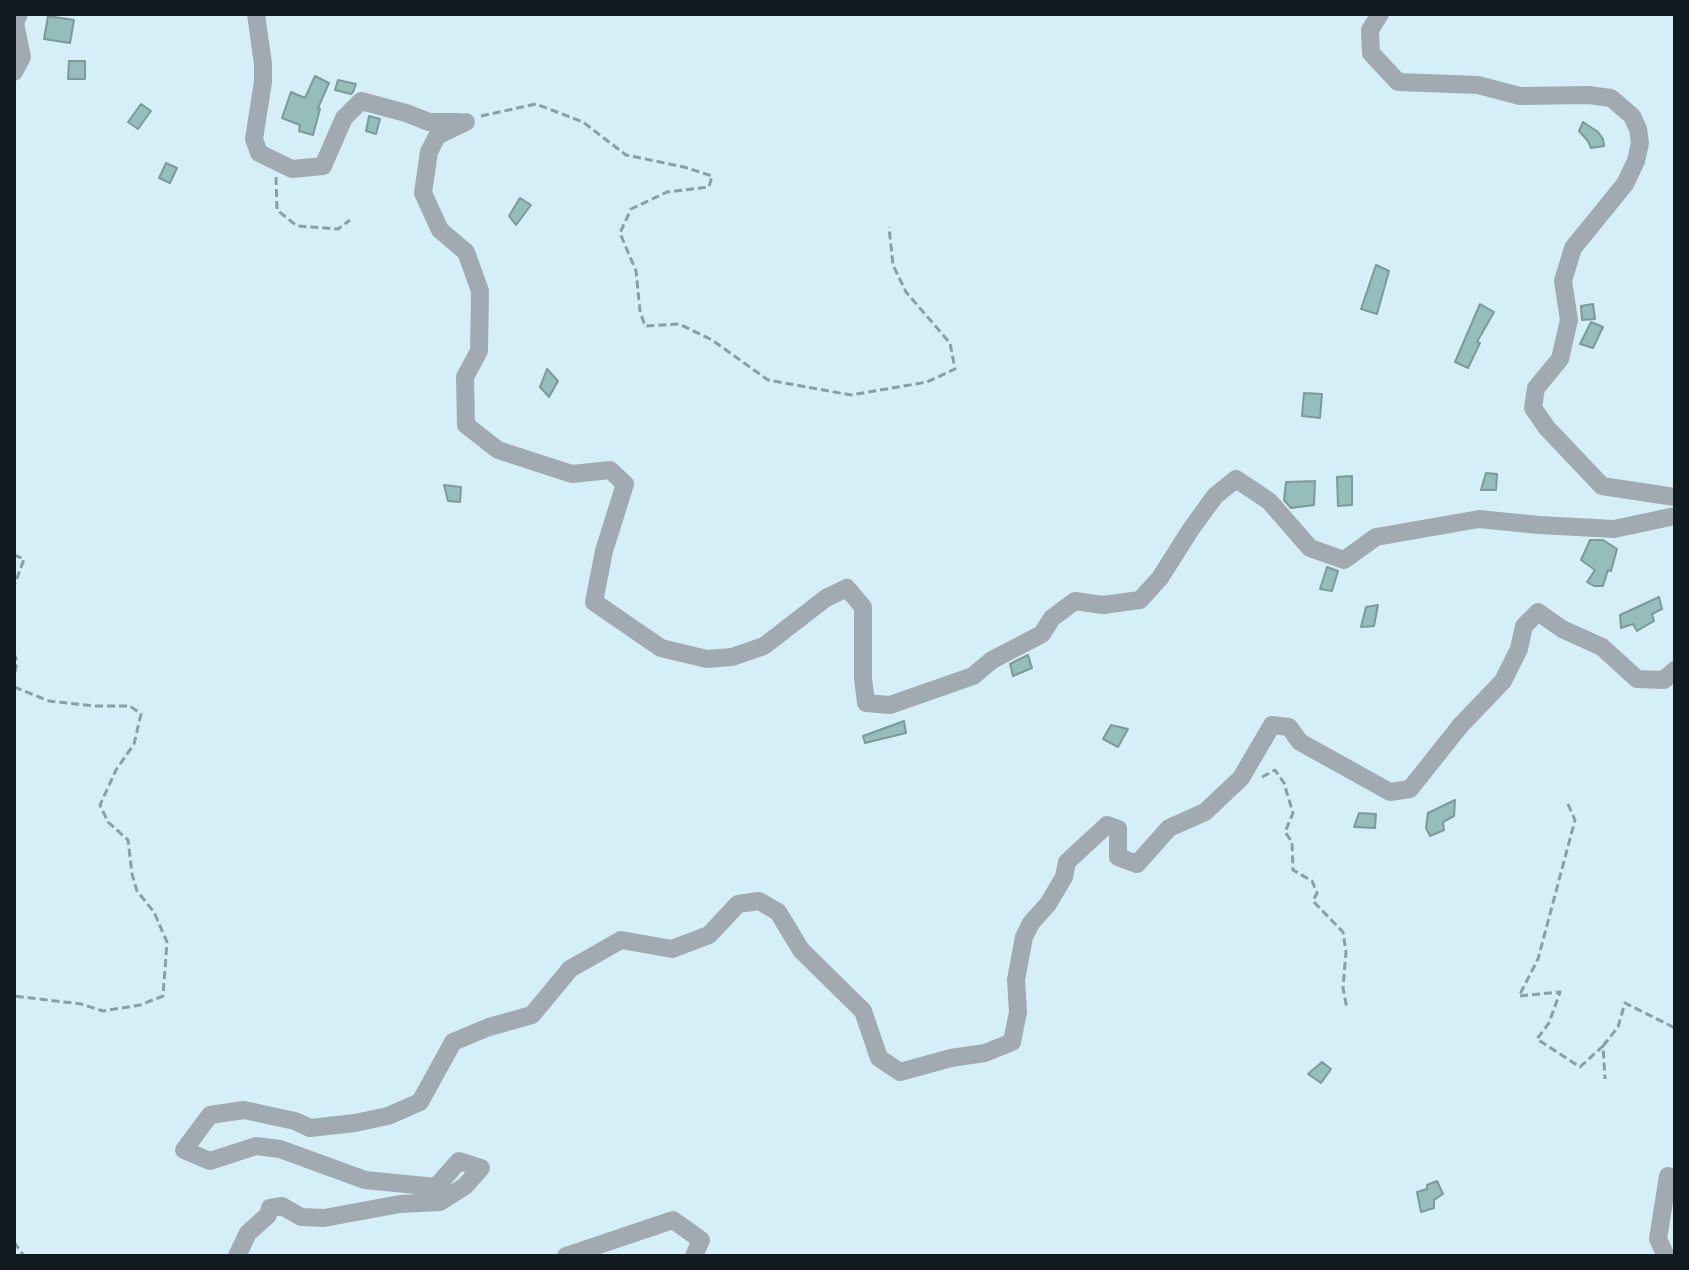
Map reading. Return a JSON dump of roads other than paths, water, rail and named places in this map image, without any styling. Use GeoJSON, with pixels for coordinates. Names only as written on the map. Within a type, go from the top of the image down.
{"type":"FeatureCollection","features":[{"type":"Feature","properties":{"kind":"street"},"geometry":{"type":"LineString","coordinates":[[14,72],[22,57],[15,23],[19,14]]}},
{"type":"Feature","properties":{"kind":"street"},"geometry":{"type":"LineString","coordinates":[[256,14],[263,73],[254,139],[259,153],[292,169],[323,166],[344,118],[361,101],[429,122],[466,122],[437,136],[429,152],[423,193],[440,230],[466,252],[480,291],[479,351],[465,377],[466,425],[498,450],[572,474],[610,470],[625,484],[604,551],[594,602],[661,648],[707,659],[732,657],[764,646],[826,598],[847,588],[863,607],[866,703],[890,705],[973,676],[992,660],[1042,634],[1052,618],[1075,601],[1103,605],[1140,600],[1160,578],[1215,496],[1236,479],[1269,501],[1310,548],[1344,560],[1376,537],[1479,519],[1614,529],[1675,516]]}},
{"type":"Feature","properties":{"kind":"street"},"geometry":{"type":"LineString","coordinates":[[1380,14],[1370,30],[1371,53],[1398,82],[1478,85],[1520,96],[1588,95],[1611,98],[1632,116],[1640,143],[1636,161],[1625,184],[1573,248],[1563,281],[1569,320],[1560,359],[1536,388],[1533,408],[1547,428],[1602,486],[1675,497]]}},
{"type":"Feature","properties":{"kind":"street"},"geometry":{"type":"LineString","coordinates":[[237,1256],[248,1233],[268,1215],[270,1208],[282,1206],[301,1217],[324,1218],[400,1204],[440,1202],[465,1186],[481,1168],[459,1161],[436,1187],[365,1180],[280,1149],[256,1146],[210,1161],[184,1150],[210,1115],[244,1110],[295,1121],[310,1128],[388,1116],[420,1102],[453,1042],[489,1027],[532,1015],[570,969],[621,940],[672,949],[709,935],[738,904],[759,901],[778,912],[801,950],[863,1011],[879,1058],[900,1072],[951,1058],[985,1053],[1012,1042],[1018,1012],[1016,980],[1024,937],[1064,877],[1067,862],[1107,825],[1118,829],[1118,857],[1137,864],[1169,828],[1205,812],[1241,778],[1272,725],[1289,727],[1300,742],[1390,792],[1410,789],[1460,726],[1503,681],[1519,649],[1524,626],[1538,612],[1562,629],[1602,647],[1637,679],[1664,680],[1675,670]]}},
{"type":"Feature","properties":{"kind":"street"},"geometry":{"type":"LineString","coordinates":[[1666,1256],[1658,1239],[1668,1176]]}},
{"type":"Feature","properties":{"kind":"street"},"geometry":{"type":"LineString","coordinates":[[566,1256],[673,1220],[701,1240],[694,1256]]}}]}
